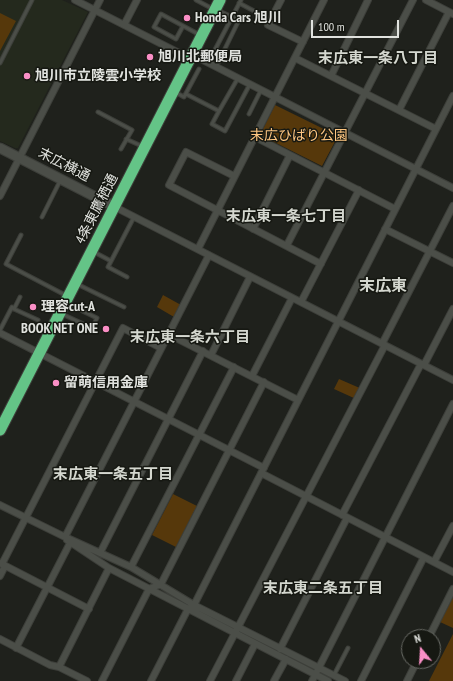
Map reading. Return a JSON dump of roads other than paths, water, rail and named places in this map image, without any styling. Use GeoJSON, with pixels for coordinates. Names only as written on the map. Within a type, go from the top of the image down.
{"type":"FeatureCollection","features":[{"type":"Feature","properties":{"kind":"highway","name":"4条東鷹栖通"},"geometry":{"type":"LineString","coordinates":[[0,430],[174,92],[190,56],[216,6]]}},
{"type":"Feature","properties":{"kind":"street"},"geometry":{"type":"LineString","coordinates":[[75,0],[124,25],[208,63],[453,188]]}},
{"type":"Feature","properties":{"kind":"street"},"geometry":{"type":"LineString","coordinates":[[0,196],[100,0]]}},
{"type":"Feature","properties":{"kind":"street"},"geometry":{"type":"LineString","coordinates":[[124,25],[137,0]]}},
{"type":"Feature","properties":{"kind":"street"},"geometry":{"type":"LineString","coordinates":[[281,0],[268,25],[303,42]]}},
{"type":"Feature","properties":{"kind":"street"},"geometry":{"type":"LineString","coordinates":[[198,250],[324,0]]}},
{"type":"Feature","properties":{"kind":"street"},"geometry":{"type":"LineString","coordinates":[[331,76],[368,0]]}},
{"type":"Feature","properties":{"kind":"street"},"geometry":{"type":"LineString","coordinates":[[287,245],[413,0]]}},
{"type":"Feature","properties":{"kind":"street"},"geometry":{"type":"LineString","coordinates":[[399,110],[451,13],[436,2],[426,0]]}},
{"type":"Feature","properties":{"kind":"street"},"geometry":{"type":"LineString","coordinates":[[295,58],[436,129]]}},
{"type":"Feature","properties":{"kind":"street"},"geometry":{"type":"LineString","coordinates":[[151,681],[188,609],[194,605],[453,96]]}},
{"type":"Feature","properties":{"kind":"street"},"geometry":{"type":"LineString","coordinates":[[255,137],[395,209]]}},
{"type":"Feature","properties":{"kind":"street","name":"末広横通"},"geometry":{"type":"LineString","coordinates":[[0,148],[115,207]]}},
{"type":"Feature","properties":{"kind":"street"},"geometry":{"type":"LineString","coordinates":[[234,176],[186,152],[169,185],[321,264]]}},
{"type":"Feature","properties":{"kind":"street"},"geometry":{"type":"LineString","coordinates":[[253,228],[290,155]]}},
{"type":"Feature","properties":{"kind":"street"},"geometry":{"type":"LineString","coordinates":[[301,302],[359,190]]}},
{"type":"Feature","properties":{"kind":"street"},"geometry":{"type":"LineString","coordinates":[[210,681],[307,498],[453,206]]}},
{"type":"Feature","properties":{"kind":"street"},"geometry":{"type":"LineString","coordinates":[[115,207],[453,380]]}},
{"type":"Feature","properties":{"kind":"street"},"geometry":{"type":"LineString","coordinates":[[385,229],[453,263]]}},
{"type":"Feature","properties":{"kind":"street"},"geometry":{"type":"LineString","coordinates":[[65,537],[209,255]]}},
{"type":"Feature","properties":{"kind":"street"},"geometry":{"type":"LineString","coordinates":[[211,355],[250,276]]}},
{"type":"Feature","properties":{"kind":"street"},"geometry":{"type":"LineString","coordinates":[[252,376],[292,298]]}},
{"type":"Feature","properties":{"kind":"street"},"geometry":{"type":"LineString","coordinates":[[280,649],[345,517],[423,364],[453,309]]}},
{"type":"Feature","properties":{"kind":"street"},"geometry":{"type":"LineString","coordinates":[[0,576],[2,565],[123,328],[161,348]]}},
{"type":"Feature","properties":{"kind":"street"},"geometry":{"type":"LineString","coordinates":[[0,332],[229,450],[307,498],[453,572]]}},
{"type":"Feature","properties":{"kind":"street"},"geometry":{"type":"LineString","coordinates":[[168,334],[298,400]]}},
{"type":"Feature","properties":{"kind":"street"},"geometry":{"type":"LineString","coordinates":[[100,552],[203,351]]}},
{"type":"Feature","properties":{"kind":"street"},"geometry":{"type":"LineString","coordinates":[[131,567],[234,367]]}},
{"type":"Feature","properties":{"kind":"street"},"geometry":{"type":"LineString","coordinates":[[102,681],[149,589],[161,584],[264,382]]}},
{"type":"Feature","properties":{"kind":"street"},"geometry":{"type":"LineString","coordinates":[[312,681],[453,404]]}},
{"type":"Feature","properties":{"kind":"street"},"geometry":{"type":"LineString","coordinates":[[0,505],[131,567],[237,630],[255,644],[328,681]]}},
{"type":"Feature","properties":{"kind":"street"},"geometry":{"type":"LineString","coordinates":[[434,562],[453,526]]}},
{"type":"Feature","properties":{"kind":"street"},"geometry":{"type":"LineString","coordinates":[[65,537],[70,543],[109,568],[149,589],[188,609],[319,666],[345,681]]}},
{"type":"Feature","properties":{"kind":"street"},"geometry":{"type":"LineString","coordinates":[[16,648],[70,543]]}},
{"type":"Feature","properties":{"kind":"street"},"geometry":{"type":"LineString","coordinates":[[361,681],[424,557]]}},
{"type":"Feature","properties":{"kind":"street"},"geometry":{"type":"LineString","coordinates":[[2,565],[89,609]]}},
{"type":"Feature","properties":{"kind":"street"},"geometry":{"type":"LineString","coordinates":[[59,667],[109,568]]}},
{"type":"Feature","properties":{"kind":"street"},"geometry":{"type":"LineString","coordinates":[[433,629],[453,589]]}},
{"type":"Feature","properties":{"kind":"street"},"geometry":{"type":"LineString","coordinates":[[0,639],[50,665],[59,667],[87,681]]}},
{"type":"Feature","properties":{"kind":"street"},"geometry":{"type":"LineString","coordinates":[[236,681],[255,644]]}},
{"type":"Feature","properties":{"kind":"street"},"geometry":{"type":"LineString","coordinates":[[274,681],[286,659]]}},
{"type":"Feature","properties":{"kind":"street"},"geometry":{"type":"LineString","coordinates":[[407,681],[413,669]]}},
{"type":"Feature","properties":{"kind":"lane"},"geometry":{"type":"LineString","coordinates":[[0,63],[32,0]]}},
{"type":"Feature","properties":{"kind":"lane"},"geometry":{"type":"LineString","coordinates":[[196,0],[216,6],[239,20],[216,67]]}},
{"type":"Feature","properties":{"kind":"lane"},"geometry":{"type":"LineString","coordinates":[[208,63],[240,2],[271,20]]}},
{"type":"Feature","properties":{"kind":"lane"},"geometry":{"type":"LineString","coordinates":[[183,26],[176,39],[154,27],[161,14],[201,35]]}},
{"type":"Feature","properties":{"kind":"lane"},"geometry":{"type":"LineString","coordinates":[[174,92],[184,97],[198,69]]}},
{"type":"Feature","properties":{"kind":"lane"},"geometry":{"type":"LineString","coordinates":[[238,78],[212,124],[225,131],[250,84]]}},
{"type":"Feature","properties":{"kind":"lane"},"geometry":{"type":"LineString","coordinates":[[249,114],[262,90]]}},
{"type":"Feature","properties":{"kind":"lane"},"geometry":{"type":"LineString","coordinates":[[186,94],[219,111]]}},
{"type":"Feature","properties":{"kind":"lane"},"geometry":{"type":"LineString","coordinates":[[98,112],[132,130],[121,149]]}},
{"type":"Feature","properties":{"kind":"lane"},"geometry":{"type":"LineString","coordinates":[[126,139],[145,147]]}},
{"type":"Feature","properties":{"kind":"lane"},"geometry":{"type":"LineString","coordinates":[[42,217],[61,180]]}},
{"type":"Feature","properties":{"kind":"lane"},"geometry":{"type":"LineString","coordinates":[[127,277],[108,267],[134,217]]}},
{"type":"Feature","properties":{"kind":"lane"},"geometry":{"type":"LineString","coordinates":[[21,235],[6,264],[97,318],[92,328],[60,313]]}},
{"type":"Feature","properties":{"kind":"lane"},"geometry":{"type":"LineString","coordinates":[[92,251],[111,260]]}},
{"type":"Feature","properties":{"kind":"lane"},"geometry":{"type":"LineString","coordinates":[[76,283],[124,308]]}},
{"type":"Feature","properties":{"kind":"lane"},"geometry":{"type":"LineString","coordinates":[[14,309],[20,297]]}},
{"type":"Feature","properties":{"kind":"lane"},"geometry":{"type":"LineString","coordinates":[[0,332],[12,307],[38,320]]}},
{"type":"Feature","properties":{"kind":"lane"},"geometry":{"type":"LineString","coordinates":[[334,675],[348,648]]}},
{"type":"Feature","properties":{"kind":"place","name":"Honda Cars 旭川"},"geometry":{"type":"Point","coordinates":[187,18]}},
{"type":"Feature","properties":{"kind":"place","name":"旭川北郵便局"},"geometry":{"type":"Point","coordinates":[150,57]}},
{"type":"Feature","properties":{"kind":"place","name":"旭川市立陵雲小学校"},"geometry":{"type":"Point","coordinates":[27,76]}},
{"type":"Feature","properties":{"kind":"place","name":"理容cut-A"},"geometry":{"type":"Point","coordinates":[33,307]}},
{"type":"Feature","properties":{"kind":"place","name":"BOOK NET ONE"},"geometry":{"type":"Point","coordinates":[106,329]}},
{"type":"Feature","properties":{"kind":"place","name":"留萌信用金庫"},"geometry":{"type":"Point","coordinates":[56,383]}},
{"type":"Feature","properties":{"kind":"district","name":"末広東一条八丁目"},"geometry":{"type":"Point","coordinates":[378,59]}},
{"type":"Feature","properties":{"kind":"district","name":"末広東一条七丁目"},"geometry":{"type":"Point","coordinates":[286,217]}},
{"type":"Feature","properties":{"kind":"district","name":"末広東"},"geometry":{"type":"Point","coordinates":[383,286]}},
{"type":"Feature","properties":{"kind":"district","name":"末広東一条六丁目"},"geometry":{"type":"Point","coordinates":[190,338]}},
{"type":"Feature","properties":{"kind":"district","name":"末広東一条五丁目"},"geometry":{"type":"Point","coordinates":[113,475]}},
{"type":"Feature","properties":{"kind":"district","name":"末広東二条五丁目"},"geometry":{"type":"Point","coordinates":[323,589]}},
{"type":"Feature","properties":{"kind":"park label","name":"末広ひばり公園"},"geometry":{"type":"Point","coordinates":[299,136]}}]}
